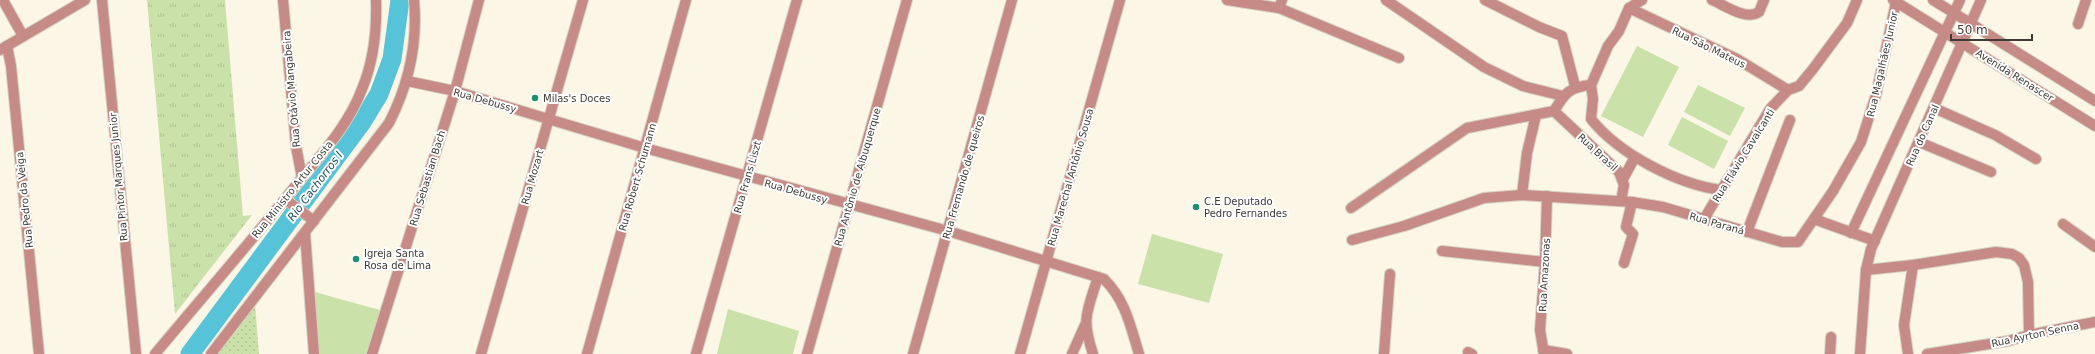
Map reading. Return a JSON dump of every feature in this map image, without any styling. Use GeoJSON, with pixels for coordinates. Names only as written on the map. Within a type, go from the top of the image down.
{"type":"FeatureCollection","features":[{"type":"Feature","properties":{"kind":"street"},"geometry":{"type":"LineString","coordinates":[[3,0],[23,36]]}},
{"type":"Feature","properties":{"kind":"street"},"geometry":{"type":"LineString","coordinates":[[3,48],[84,0]]}},
{"type":"Feature","properties":{"kind":"street","name":"Rua Pintor Marques Junior"},"geometry":{"type":"LineString","coordinates":[[102,0],[136,354]]}},
{"type":"Feature","properties":{"kind":"street","name":"Rua Otávio Mangabeira"},"geometry":{"type":"LineString","coordinates":[[282,0],[296,146],[302,178]]}},
{"type":"Feature","properties":{"kind":"street","name":"Rua Ministro Artur Costa"},"geometry":{"type":"LineString","coordinates":[[155,354],[289,201],[302,178],[342,127],[362,90],[374,51],[376,34],[376,0]]}},
{"type":"Feature","properties":{"kind":"street"},"geometry":{"type":"LineString","coordinates":[[211,354],[306,233],[311,219],[389,123],[407,81],[415,38],[414,0]]}},
{"type":"Feature","properties":{"kind":"street","name":"Rua Sebastian Bach"},"geometry":{"type":"LineString","coordinates":[[372,354],[455,91],[479,0]]}},
{"type":"Feature","properties":{"kind":"street","name":"Rua Mozart"},"geometry":{"type":"LineString","coordinates":[[481,354],[583,0]]}},
{"type":"Feature","properties":{"kind":"street","name":"Rua Robert Schumann"},"geometry":{"type":"LineString","coordinates":[[587,354],[686,0]]}},
{"type":"Feature","properties":{"kind":"street","name":"Rua Frans Liszt"},"geometry":{"type":"LineString","coordinates":[[696,354],[797,0]]}},
{"type":"Feature","properties":{"kind":"street","name":"Rua Antônio de Albuquerque"},"geometry":{"type":"LineString","coordinates":[[807,354],[907,0]]}},
{"type":"Feature","properties":{"kind":"street","name":"Rua Frernando de queiros"},"geometry":{"type":"LineString","coordinates":[[913,354],[1012,0]]}},
{"type":"Feature","properties":{"kind":"street","name":"Rua Marechal Antônio Sousa"},"geometry":{"type":"LineString","coordinates":[[1020,354],[1120,0]]}},
{"type":"Feature","properties":{"kind":"street"},"geometry":{"type":"LineString","coordinates":[[1227,0],[1280,4],[1399,58]]}},
{"type":"Feature","properties":{"kind":"street"},"geometry":{"type":"LineString","coordinates":[[1386,0],[1484,67],[1523,86],[1563,96]]}},
{"type":"Feature","properties":{"kind":"street"},"geometry":{"type":"LineString","coordinates":[[1485,0],[1539,27],[1562,36],[1575,86]]}},
{"type":"Feature","properties":{"kind":"street"},"geometry":{"type":"LineString","coordinates":[[1642,0],[1629,8],[1619,31],[1608,46],[1590,85],[1593,99],[1591,119],[1607,135],[1635,157],[1704,188],[1721,190]]}},
{"type":"Feature","properties":{"kind":"street"},"geometry":{"type":"LineString","coordinates":[[1712,0],[1735,11],[1752,15],[1759,12],[1764,0]]}},
{"type":"Feature","properties":{"kind":"street","name":"Rua Flávio Cavalcanti"},"geometry":{"type":"LineString","coordinates":[[1704,219],[1770,109],[1788,90],[1799,86],[1813,69],[1846,23],[1857,0]]}},
{"type":"Feature","properties":{"kind":"street","name":"Avenida Renascer"},"geometry":{"type":"LineString","coordinates":[[1933,0],[2095,101]]}},
{"type":"Feature","properties":{"kind":"street"},"geometry":{"type":"LineString","coordinates":[[1851,233],[1960,0]]}},
{"type":"Feature","properties":{"kind":"street","name":"Rua do Canal"},"geometry":{"type":"LineString","coordinates":[[1860,354],[1866,270],[1875,241],[1964,43],[1981,0]]}},
{"type":"Feature","properties":{"kind":"street"},"geometry":{"type":"LineString","coordinates":[[2078,24],[2086,0]]}},
{"type":"Feature","properties":{"kind":"street","name":"Avenida Renascer"},"geometry":{"type":"LineString","coordinates":[[1895,1],[2095,126]]}},
{"type":"Feature","properties":{"kind":"street","name":"Rua Magalhães Junior"},"geometry":{"type":"LineString","coordinates":[[1808,230],[1855,155],[1861,142],[1876,95],[1895,1]]}},
{"type":"Feature","properties":{"kind":"street","name":"Rua São Mateus"},"geometry":{"type":"LineString","coordinates":[[1629,8],[1737,59],[1788,90]]}},
{"type":"Feature","properties":{"kind":"street","name":"Rua Pedro da Veiga"},"geometry":{"type":"LineString","coordinates":[[3,48],[11,66],[39,354]]}},
{"type":"Feature","properties":{"kind":"street","name":"Rua Debussy"},"geometry":{"type":"LineString","coordinates":[[407,81],[455,91],[645,148],[1046,260],[1104,279],[1112,286],[1124,304],[1139,354]]}},
{"type":"Feature","properties":{"kind":"street"},"geometry":{"type":"LineString","coordinates":[[1351,208],[1467,128],[1554,111],[1563,96],[1575,86],[1590,85]]}},
{"type":"Feature","properties":{"kind":"street"},"geometry":{"type":"LineString","coordinates":[[1934,108],[1995,135],[2036,159]]}},
{"type":"Feature","properties":{"kind":"street","name":"Rua Brasil"},"geometry":{"type":"LineString","coordinates":[[1554,111],[1616,168],[1623,179],[1621,201]]}},
{"type":"Feature","properties":{"kind":"street"},"geometry":{"type":"LineString","coordinates":[[1522,195],[1527,153],[1536,115]]}},
{"type":"Feature","properties":{"kind":"street"},"geometry":{"type":"LineString","coordinates":[[1747,232],[1790,120]]}},
{"type":"Feature","properties":{"kind":"street"},"geometry":{"type":"LineString","coordinates":[[1919,142],[1991,172]]}},
{"type":"Feature","properties":{"kind":"street"},"geometry":{"type":"LineString","coordinates":[[1623,179],[1635,157]]}},
{"type":"Feature","properties":{"kind":"street","name":"Rua Paraná"},"geometry":{"type":"LineString","coordinates":[[1352,240],[1404,226],[1484,198],[1522,195],[1621,201],[1662,207],[1791,244],[1798,242],[1808,230]]}},
{"type":"Feature","properties":{"kind":"street","name":"Rua Amazonas"},"geometry":{"type":"LineString","coordinates":[[1544,352],[1540,330],[1545,262],[1547,196]]}},
{"type":"Feature","properties":{"kind":"street"},"geometry":{"type":"LineString","coordinates":[[289,201],[311,219]]}},
{"type":"Feature","properties":{"kind":"street"},"geometry":{"type":"LineString","coordinates":[[1624,263],[1633,234],[1626,227],[1632,202]]}},
{"type":"Feature","properties":{"kind":"street"},"geometry":{"type":"LineString","coordinates":[[1814,219],[1875,241]]}},
{"type":"Feature","properties":{"kind":"street"},"geometry":{"type":"LineString","coordinates":[[2063,224],[2095,247]]}},
{"type":"Feature","properties":{"kind":"street"},"geometry":{"type":"LineString","coordinates":[[306,233],[314,354]]}},
{"type":"Feature","properties":{"kind":"street"},"geometry":{"type":"LineString","coordinates":[[1442,251],[1545,262]]}},
{"type":"Feature","properties":{"kind":"street"},"geometry":{"type":"LineString","coordinates":[[1866,270],[1913,265],[1996,252],[2012,254],[2019,258],[2024,265],[2028,282],[2029,335]]}},
{"type":"Feature","properties":{"kind":"street"},"geometry":{"type":"LineString","coordinates":[[1908,354],[1904,325],[1913,265]]}},
{"type":"Feature","properties":{"kind":"street"},"geometry":{"type":"LineString","coordinates":[[1384,354],[1390,274]]}},
{"type":"Feature","properties":{"kind":"street"},"geometry":{"type":"LineString","coordinates":[[1072,354],[1085,325],[1086,315],[1098,277]]}},
{"type":"Feature","properties":{"kind":"street","name":"Rua Ayrton Senna"},"geometry":{"type":"LineString","coordinates":[[1928,354],[2008,342],[2029,335],[2095,322]]}},
{"type":"Feature","properties":{"kind":"street"},"geometry":{"type":"LineString","coordinates":[[1085,325],[1093,354]]}},
{"type":"Feature","properties":{"kind":"street"},"geometry":{"type":"LineString","coordinates":[[1830,354],[1831,337]]}},
{"type":"Feature","properties":{"kind":"street"},"geometry":{"type":"LineString","coordinates":[[1544,352],[1567,354]]}},
{"type":"Feature","properties":{"kind":"green space"},"geometry":{"type":"Polygon","coordinates":[[[147,0],[225,0],[243,216],[252,215],[175,314],[147,0]]]}},
{"type":"Feature","properties":{"kind":"green space"},"geometry":{"type":"Polygon","coordinates":[[[1637,46],[1679,67],[1643,137],[1601,116],[1637,46]]]}},
{"type":"Feature","properties":{"kind":"green space"},"geometry":{"type":"Polygon","coordinates":[[[1698,85],[1745,108],[1730,136],[1684,112],[1698,85]]]}},
{"type":"Feature","properties":{"kind":"green space"},"geometry":{"type":"Polygon","coordinates":[[[1682,117],[1728,141],[1714,169],[1668,145],[1682,117]]]}},
{"type":"Feature","properties":{"kind":"green space"},"geometry":{"type":"Polygon","coordinates":[[[1152,234],[1223,254],[1209,303],[1138,284],[1152,234]]]}},
{"type":"Feature","properties":{"kind":"green space"},"geometry":{"type":"Polygon","coordinates":[[[311,291],[380,310],[368,354],[317,354],[311,291]]]}},
{"type":"Feature","properties":{"kind":"green space"},"geometry":{"type":"Polygon","coordinates":[[[255,304],[259,354],[216,354],[255,304]]]}},
{"type":"Feature","properties":{"kind":"green space"},"geometry":{"type":"Polygon","coordinates":[[[728,309],[799,331],[793,354],[717,354],[728,309]]]}},
{"type":"Feature","properties":{"kind":"waterway","name":"Rio Cachorros I"},"geometry":{"type":"LineString","coordinates":[[190,354],[362,122],[379,94],[392,59],[400,0]]}},
{"type":"Feature","properties":{"kind":"place","name":"Milas's Doces"},"geometry":{"type":"Point","coordinates":[535,98]}},
{"type":"Feature","properties":{"kind":"place","name":"C.E Deputado Pedro Fernandes"},"geometry":{"type":"Point","coordinates":[1196,207]}},
{"type":"Feature","properties":{"kind":"place","name":"Igreja Santa Rosa de Lima"},"geometry":{"type":"Point","coordinates":[356,259]}}]}
